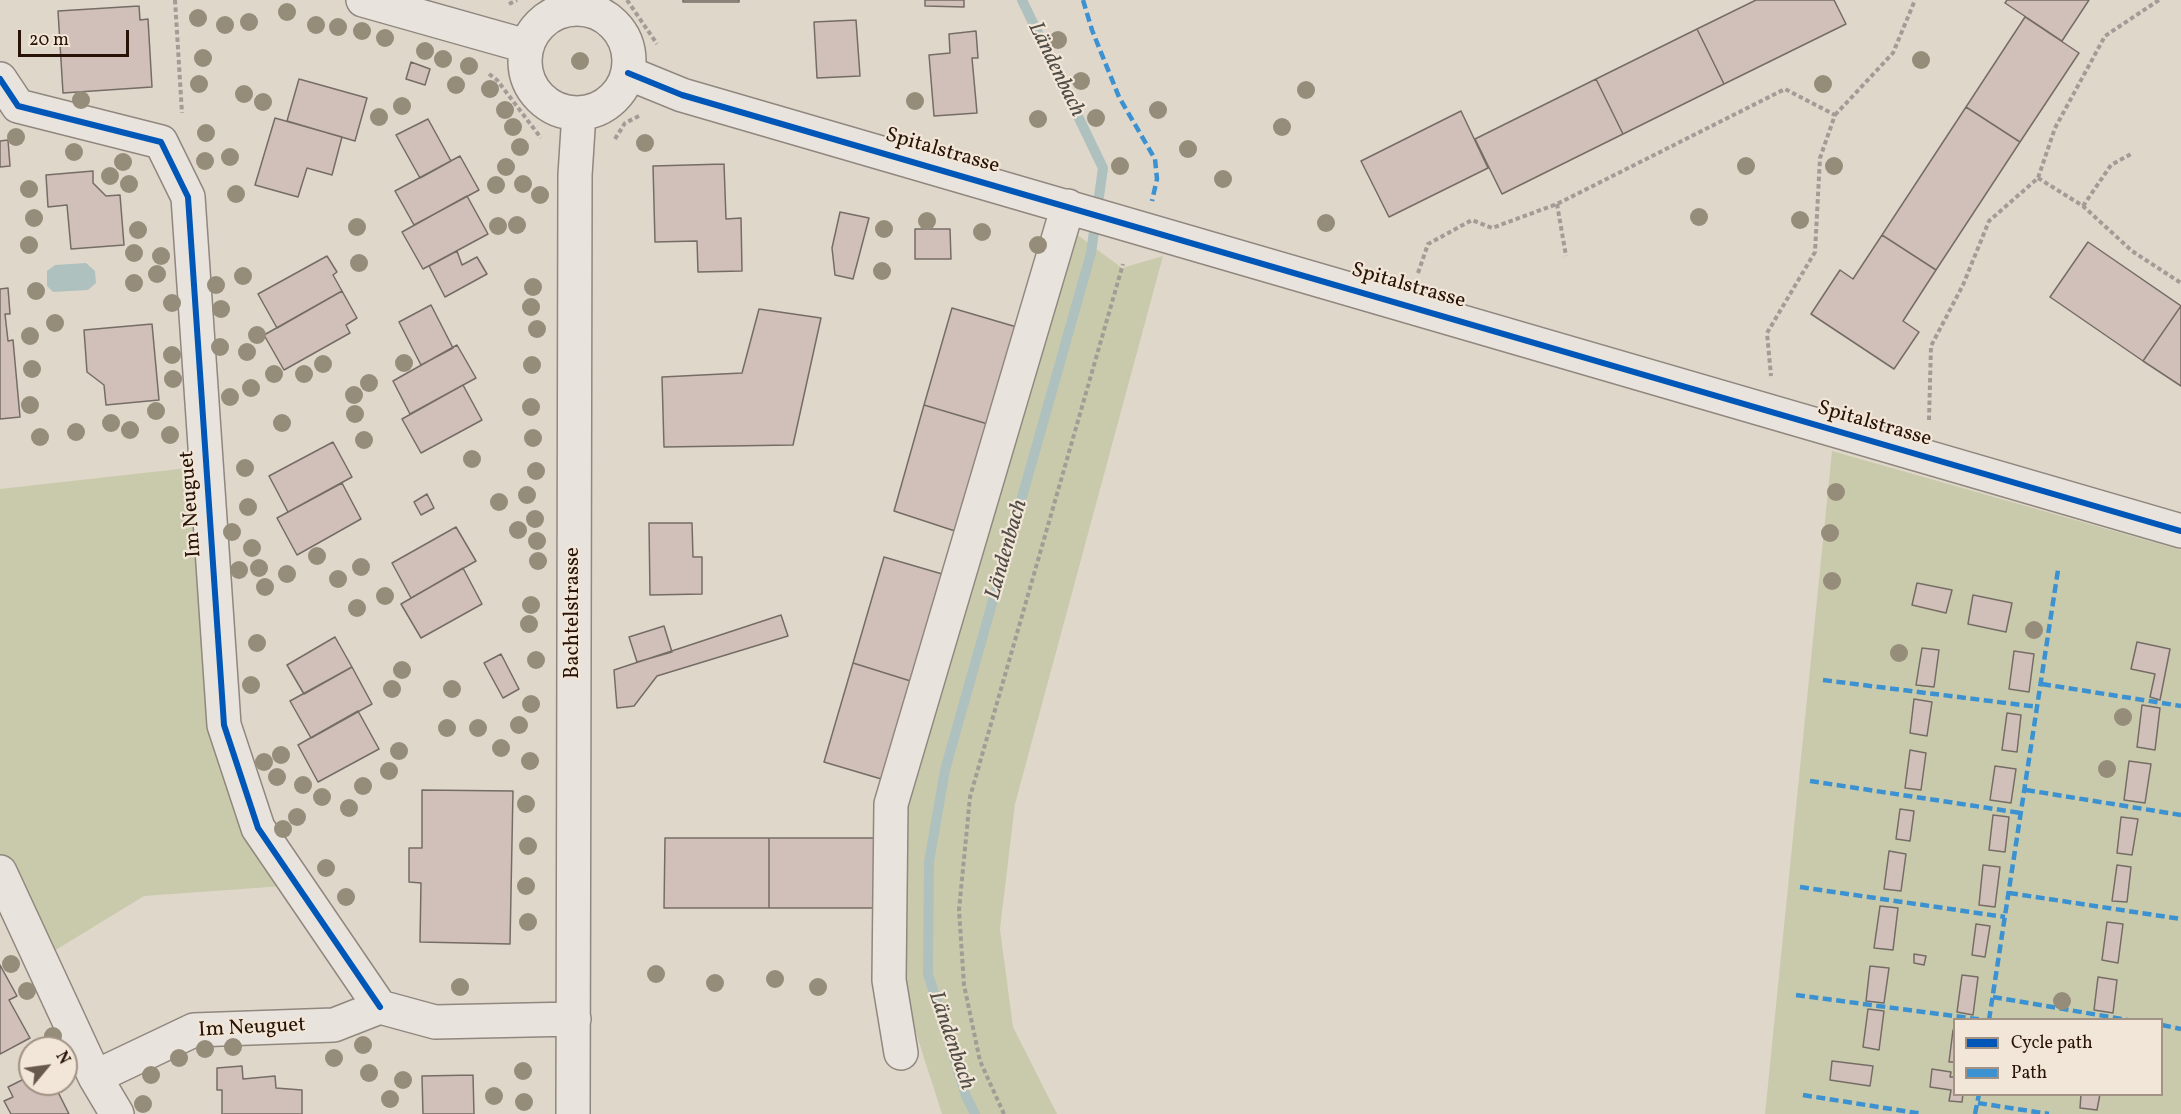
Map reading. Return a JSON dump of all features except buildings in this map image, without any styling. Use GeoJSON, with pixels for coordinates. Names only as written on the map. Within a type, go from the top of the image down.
{"type":"FeatureCollection","features":[{"type":"Feature","properties":{"kind":"street"},"geometry":{"type":"LineString","coordinates":[[363,0],[526,46]]}},
{"type":"Feature","properties":{"kind":"street"},"geometry":{"type":"LineString","coordinates":[[579,4],[594,11],[618,29],[626,42],[629,57],[627,73],[619,91],[605,105],[579,113],[552,107],[532,88],[524,60],[526,46],[534,30],[546,18],[579,4]]}},
{"type":"Feature","properties":{"kind":"street","name":"Spitalstrasse"},"geometry":{"type":"LineString","coordinates":[[627,73],[682,95],[2181,531]]}},
{"type":"Feature","properties":{"kind":"street","name":"Im Neuguet"},"geometry":{"type":"LineString","coordinates":[[0,79],[18,106],[161,142],[188,197],[224,725],[258,828],[380,1007],[334,1025],[194,1030],[95,1077]]}},
{"type":"Feature","properties":{"kind":"street","name":"Bachtelstrasse"},"geometry":{"type":"LineString","coordinates":[[573,1114],[575,175],[579,113]]}},
{"type":"Feature","properties":{"kind":"street"},"geometry":{"type":"LineString","coordinates":[[901,1053],[889,980],[891,804],[1075,208]]}},
{"type":"Feature","properties":{"kind":"street"},"geometry":{"type":"LineString","coordinates":[[0,872],[95,1077],[117,1114]]}},
{"type":"Feature","properties":{"kind":"street"},"geometry":{"type":"LineString","coordinates":[[380,1007],[435,1022],[574,1018]]}},
{"type":"Feature","properties":{"kind":"path"},"geometry":{"type":"LineString","coordinates":[[175,0],[182,116]]}},
{"type":"Feature","properties":{"kind":"path"},"geometry":{"type":"LineString","coordinates":[[627,0],[660,50]]}},
{"type":"Feature","properties":{"kind":"path"},"geometry":{"type":"LineString","coordinates":[[1772,385],[1767,333],[1815,252],[1820,158],[1834,116],[1893,53],[1915,0]]}},
{"type":"Feature","properties":{"kind":"path"},"geometry":{"type":"LineString","coordinates":[[1924,457],[1931,408],[1931,346],[1964,285],[1989,221],[2038,178],[2055,128],[2105,36],[2159,0]]}},
{"type":"Feature","properties":{"kind":"path"},"geometry":{"type":"LineString","coordinates":[[481,69],[497,80],[544,143]]}},
{"type":"Feature","properties":{"kind":"path"},"geometry":{"type":"LineString","coordinates":[[1417,276],[1428,244],[1472,220],[1492,228],[1557,204],[1785,89],[1834,116]]}},
{"type":"Feature","properties":{"kind":"path"},"geometry":{"type":"LineString","coordinates":[[611,146],[624,123],[644,114]]}},
{"type":"Feature","properties":{"kind":"path"},"geometry":{"type":"LineString","coordinates":[[2083,206],[2111,165],[2131,154]]}},
{"type":"Feature","properties":{"kind":"path"},"geometry":{"type":"LineString","coordinates":[[2038,178],[2083,206],[2132,251],[2181,283]]}},
{"type":"Feature","properties":{"kind":"path"},"geometry":{"type":"LineString","coordinates":[[1557,204],[1566,256]]}},
{"type":"Feature","properties":{"kind":"path"},"geometry":{"type":"LineString","coordinates":[[1004,1114],[980,1061],[964,986],[959,910],[970,797],[1123,264]]}},
{"type":"Feature","properties":{"kind":"green space"},"geometry":{"type":"Polygon","coordinates":[[[1075,233],[1122,268],[1163,256],[1015,804],[1000,929],[1013,1027],[1057,1114],[942,1114],[892,958],[904,800],[1075,233]]]}},
{"type":"Feature","properties":{"kind":"green space"},"geometry":{"type":"Polygon","coordinates":[[[1832,451],[2181,550],[2181,1114],[1765,1114],[1832,451]]]}},
{"type":"Feature","properties":{"kind":"green space"},"geometry":{"type":"Polygon","coordinates":[[[206,466],[224,725],[298,885],[144,896],[41,959],[0,872],[0,489],[206,466]]]}},
{"type":"Feature","properties":{"kind":"shaded area"},"geometry":{"type":"Polygon","coordinates":[[[86,263],[95,271],[96,283],[88,290],[53,292],[47,286],[47,271],[55,265],[86,263]]]}},
{"type":"Feature","properties":{"kind":"waterway","name":"Ländenbach"},"geometry":{"type":"LineString","coordinates":[[975,1114],[966,1096],[928,974],[929,862],[945,770],[1091,253],[1103,168],[1022,0]]}},
{"type":"Feature","properties":{"kind":"marked path"},"geometry":{"type":"LineString","coordinates":[[1083,0],[1092,30],[1119,97],[1155,159],[1157,179],[1152,201]]}},
{"type":"Feature","properties":{"kind":"marked path"},"geometry":{"type":"LineString","coordinates":[[1989,1018],[2058,570]]}},
{"type":"Feature","properties":{"kind":"marked path"},"geometry":{"type":"LineString","coordinates":[[1823,680],[2038,707]]}},
{"type":"Feature","properties":{"kind":"marked path"},"geometry":{"type":"LineString","coordinates":[[2042,684],[2181,706]]}},
{"type":"Feature","properties":{"kind":"marked path"},"geometry":{"type":"LineString","coordinates":[[1810,781],[2021,813]]}},
{"type":"Feature","properties":{"kind":"marked path"},"geometry":{"type":"LineString","coordinates":[[2026,790],[2181,815]]}},
{"type":"Feature","properties":{"kind":"marked path"},"geometry":{"type":"LineString","coordinates":[[1800,887],[2005,917]]}},
{"type":"Feature","properties":{"kind":"marked path"},"geometry":{"type":"LineString","coordinates":[[2009,893],[2181,919]]}},
{"type":"Feature","properties":{"kind":"marked path"},"geometry":{"type":"LineString","coordinates":[[1796,995],[1969,1018]]}},
{"type":"Feature","properties":{"kind":"marked path"},"geometry":{"type":"LineString","coordinates":[[1993,997],[2116,1018]]}},
{"type":"Feature","properties":{"kind":"marked path"},"geometry":{"type":"LineString","coordinates":[[2163,1025],[2181,1029]]}},
{"type":"Feature","properties":{"kind":"marked path"},"geometry":{"type":"LineString","coordinates":[[1803,1095],[1923,1114]]}},
{"type":"Feature","properties":{"kind":"marked path"},"geometry":{"type":"LineString","coordinates":[[1975,1114],[1979,1096]]}},
{"type":"Feature","properties":{"kind":"marked path"},"geometry":{"type":"LineString","coordinates":[[1978,1103],[2049,1114]]}},
{"type":"Feature","properties":{"kind":"cycle path"},"geometry":{"type":"LineString","coordinates":[[628,73],[682,95],[2181,531]]}},
{"type":"Feature","properties":{"kind":"cycle path"},"geometry":{"type":"LineString","coordinates":[[0,79],[18,106],[161,142],[188,197],[224,725],[258,828],[380,1007]]}}]}
